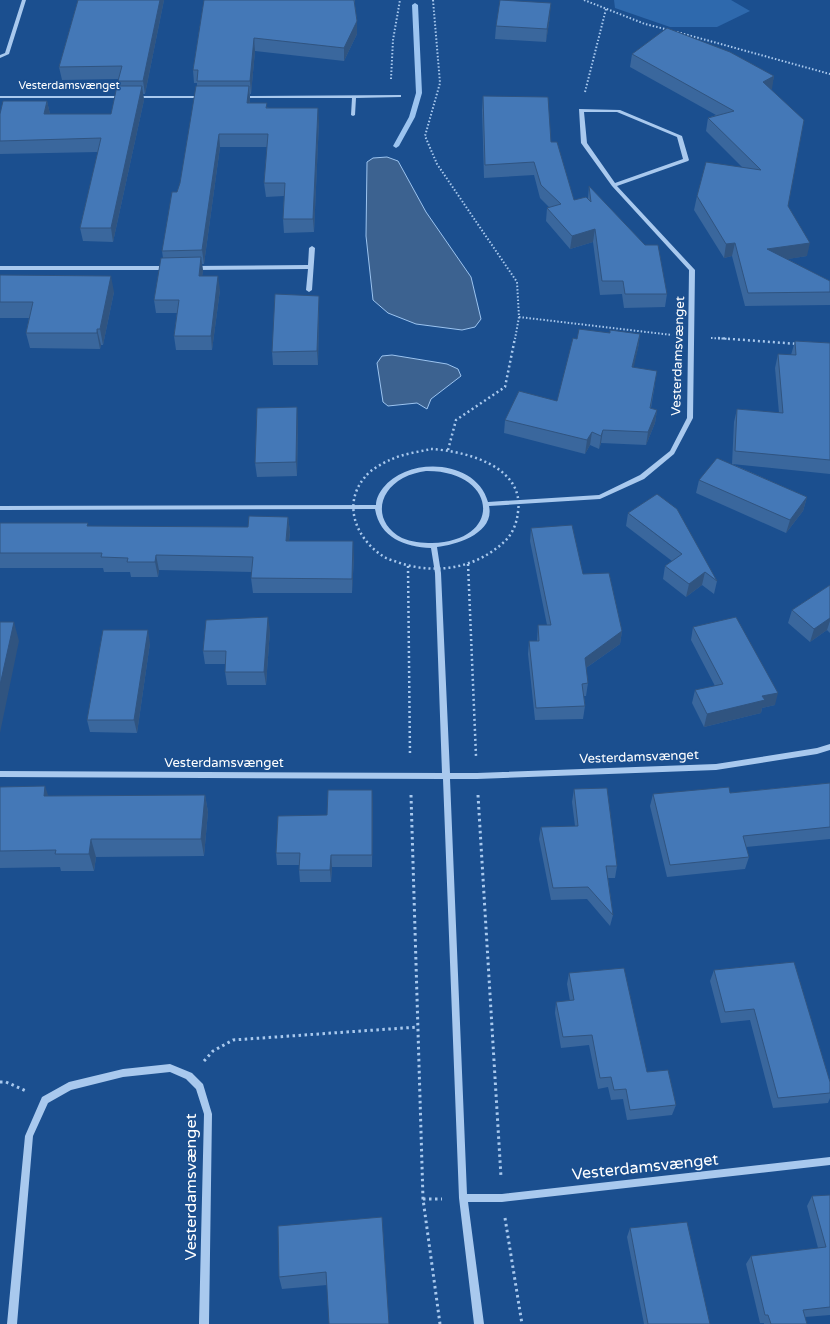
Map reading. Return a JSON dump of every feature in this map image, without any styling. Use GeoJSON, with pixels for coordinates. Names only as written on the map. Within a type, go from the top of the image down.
{"type":"FeatureCollection","features":[{"type":"Feature","properties":{"kind":"street"},"geometry":{"type":"LineString","coordinates":[[0,57],[7,54],[24,0]]}},
{"type":"Feature","properties":{"kind":"street"},"geometry":{"type":"LineString","coordinates":[[353,115],[354,96]]}},
{"type":"Feature","properties":{"kind":"street"},"geometry":{"type":"LineString","coordinates":[[236,97],[399,96]]}},
{"type":"Feature","properties":{"kind":"street","name":"Vesterdamsvænget"},"geometry":{"type":"LineString","coordinates":[[0,97],[212,97]]}},
{"type":"Feature","properties":{"kind":"street"},"geometry":{"type":"LineString","coordinates":[[581,110],[618,112],[679,136],[686,160],[614,185]]}},
{"type":"Feature","properties":{"kind":"street","name":"Vesterdamsvænget"},"geometry":{"type":"LineString","coordinates":[[487,504],[600,497],[642,477],[672,452],[690,418],[692,270],[614,185],[584,143],[581,110]]}},
{"type":"Feature","properties":{"kind":"street"},"geometry":{"type":"LineString","coordinates":[[309,290],[312,248]]}},
{"type":"Feature","properties":{"kind":"street"},"geometry":{"type":"LineString","coordinates":[[0,268],[175,268]]}},
{"type":"Feature","properties":{"kind":"street"},"geometry":{"type":"LineString","coordinates":[[191,268],[310,268]]}},
{"type":"Feature","properties":{"kind":"street"},"geometry":{"type":"LineString","coordinates":[[442,469],[463,475],[480,488],[487,504],[486,516],[479,528],[468,538],[452,544],[434,547],[412,544],[393,535],[381,522],[377,507],[383,490],[397,477],[418,470],[442,469]]}},
{"type":"Feature","properties":{"kind":"street"},"geometry":{"type":"LineString","coordinates":[[0,508],[377,507]]}},
{"type":"Feature","properties":{"kind":"street"},"geometry":{"type":"LineString","coordinates":[[434,547],[437,569],[447,776],[463,1198],[479,1324]]}},
{"type":"Feature","properties":{"kind":"street","name":"Vesterdamsvænget"},"geometry":{"type":"LineString","coordinates":[[0,774],[477,776],[716,767],[830,748]]}},
{"type":"Feature","properties":{"kind":"street","name":"Vesterdamsvænget"},"geometry":{"type":"LineString","coordinates":[[45,1100],[69,1086],[123,1073],[170,1068],[189,1076],[200,1087],[208,1114],[204,1324]]}},
{"type":"Feature","properties":{"kind":"street"},"geometry":{"type":"LineString","coordinates":[[12,1324],[28,1136],[45,1100]]}},
{"type":"Feature","properties":{"kind":"street","name":"Vesterdamsvænget"},"geometry":{"type":"LineString","coordinates":[[463,1198],[502,1198],[830,1161]]}},
{"type":"Feature","properties":{"kind":"path"},"geometry":{"type":"LineString","coordinates":[[391,96],[393,40],[400,0]]}},
{"type":"Feature","properties":{"kind":"path"},"geometry":{"type":"LineString","coordinates":[[433,0],[440,83],[425,136],[437,164],[517,282],[519,317],[505,387],[456,420],[448,450]]}},
{"type":"Feature","properties":{"kind":"path"},"geometry":{"type":"LineString","coordinates":[[584,0],[645,24],[830,74]]}},
{"type":"Feature","properties":{"kind":"path"},"geometry":{"type":"LineString","coordinates":[[581,110],[606,9]]}},
{"type":"Feature","properties":{"kind":"path"},"geometry":{"type":"LineString","coordinates":[[431,449],[448,450],[481,459],[506,477],[514,489],[519,501],[519,514],[516,527],[509,539],[498,549],[485,558],[468,564],[437,569],[408,566],[384,557],[365,543],[354,525],[351,507],[353,494],[369,471],[382,462],[397,455],[431,449]]}},
{"type":"Feature","properties":{"kind":"path"},"geometry":{"type":"LineString","coordinates":[[468,564],[477,776],[502,1198],[522,1324]]}},
{"type":"Feature","properties":{"kind":"path"},"geometry":{"type":"LineString","coordinates":[[408,566],[410,775],[423,1199],[440,1324]]}},
{"type":"Feature","properties":{"kind":"path"},"geometry":{"type":"LineString","coordinates":[[189,1076],[213,1051],[233,1040],[418,1028]]}},
{"type":"Feature","properties":{"kind":"path"},"geometry":{"type":"LineString","coordinates":[[0,1082],[6,1082],[45,1100]]}},
{"type":"Feature","properties":{"kind":"shaded area"},"geometry":{"type":"Polygon","coordinates":[[[614,0],[731,0],[750,11],[717,27],[670,27],[615,8],[614,0]]]}},
{"type":"Feature","properties":{"kind":"shaded area"},"geometry":{"type":"Polygon","coordinates":[[[387,157],[398,161],[426,212],[471,277],[481,319],[475,327],[462,330],[416,324],[388,313],[373,300],[366,236],[367,162],[373,158],[387,157]]]}},
{"type":"Feature","properties":{"kind":"shaded area"},"geometry":{"type":"Polygon","coordinates":[[[392,355],[447,364],[458,369],[461,376],[431,399],[427,409],[417,403],[388,406],[383,402],[377,363],[382,356],[392,355]]]}},
{"type":"Feature","properties":{"kind":"building"},"geometry":{"type":"Polygon","coordinates":[[[78,0],[160,0],[143,81],[118,81],[122,66],[59,67],[78,0]]]}},
{"type":"Feature","properties":{"kind":"building"},"geometry":{"type":"Polygon","coordinates":[[[204,0],[354,0],[357,21],[344,48],[254,38],[250,81],[197,81],[198,70],[193,70],[204,0]]]}},
{"type":"Feature","properties":{"kind":"building"},"geometry":{"type":"Polygon","coordinates":[[[500,0],[551,3],[547,29],[496,26],[500,0]]]}},
{"type":"Feature","properties":{"kind":"building"},"geometry":{"type":"Polygon","coordinates":[[[667,28],[730,52],[774,76],[763,82],[804,120],[788,206],[810,243],[767,249],[830,281],[830,292],[748,293],[735,243],[726,244],[697,196],[706,162],[761,170],[708,118],[734,111],[632,54],[667,28]]]}},
{"type":"Feature","properties":{"kind":"building"},"geometry":{"type":"Polygon","coordinates":[[[117,86],[142,86],[111,228],[80,228],[101,138],[0,141],[0,114],[3,101],[47,101],[44,114],[111,114],[117,86]]]}},
{"type":"Feature","properties":{"kind":"building"},"geometry":{"type":"Polygon","coordinates":[[[196,86],[249,86],[247,103],[267,103],[266,108],[318,108],[313,219],[283,219],[285,183],[264,183],[268,134],[219,134],[202,250],[162,251],[172,192],[177,192],[180,183],[196,86]]]}},
{"type":"Feature","properties":{"kind":"building"},"geometry":{"type":"Polygon","coordinates":[[[483,96],[548,97],[551,142],[557,142],[574,200],[586,197],[591,202],[589,186],[645,245],[658,245],[667,294],[625,294],[623,281],[602,281],[595,229],[572,236],[547,208],[561,204],[541,185],[534,162],[485,165],[483,96]]]}},
{"type":"Feature","properties":{"kind":"building"},"geometry":{"type":"Polygon","coordinates":[[[201,257],[199,276],[218,276],[211,336],[174,336],[179,300],[154,300],[161,258],[201,257]]]}},
{"type":"Feature","properties":{"kind":"building"},"geometry":{"type":"Polygon","coordinates":[[[0,275],[111,276],[100,329],[97,329],[97,333],[26,333],[33,302],[0,302],[0,275]]]}},
{"type":"Feature","properties":{"kind":"building"},"geometry":{"type":"Polygon","coordinates":[[[275,294],[319,296],[317,351],[272,352],[275,294]]]}},
{"type":"Feature","properties":{"kind":"building"},"geometry":{"type":"Polygon","coordinates":[[[579,329],[610,333],[610,330],[640,334],[632,367],[657,371],[650,408],[657,410],[648,432],[603,430],[601,436],[592,432],[587,440],[505,420],[519,391],[557,401],[573,338],[577,339],[579,329]]]}},
{"type":"Feature","properties":{"kind":"building"},"geometry":{"type":"Polygon","coordinates":[[[795,341],[830,343],[830,460],[735,451],[737,409],[783,413],[778,354],[796,355],[795,341]]]}},
{"type":"Feature","properties":{"kind":"building"},"geometry":{"type":"Polygon","coordinates":[[[297,407],[296,462],[255,463],[257,408],[297,407]]]}},
{"type":"Feature","properties":{"kind":"building"},"geometry":{"type":"Polygon","coordinates":[[[717,458],[807,497],[790,520],[699,480],[717,458]]]}},
{"type":"Feature","properties":{"kind":"building"},"geometry":{"type":"Polygon","coordinates":[[[657,494],[677,509],[717,581],[705,572],[689,584],[665,566],[682,554],[628,513],[657,494]]]}},
{"type":"Feature","properties":{"kind":"building"},"geometry":{"type":"Polygon","coordinates":[[[249,516],[288,517],[286,541],[353,541],[352,579],[251,578],[253,557],[156,555],[155,562],[127,562],[128,558],[101,557],[102,553],[0,553],[0,523],[88,523],[87,526],[248,527],[249,516]]]}},
{"type":"Feature","properties":{"kind":"building"},"geometry":{"type":"Polygon","coordinates":[[[572,525],[583,574],[609,573],[622,631],[585,658],[588,683],[582,684],[585,706],[536,708],[529,641],[539,641],[538,625],[551,625],[531,528],[572,525]]]}},
{"type":"Feature","properties":{"kind":"building"},"geometry":{"type":"Polygon","coordinates":[[[830,585],[830,618],[814,629],[792,610],[830,585]]]}},
{"type":"Feature","properties":{"kind":"building"},"geometry":{"type":"Polygon","coordinates":[[[268,617],[264,672],[225,672],[226,651],[203,651],[206,620],[268,617]]]}},
{"type":"Feature","properties":{"kind":"building"},"geometry":{"type":"Polygon","coordinates":[[[736,617],[778,693],[762,696],[765,700],[707,714],[695,690],[723,684],[693,627],[736,617]]]}},
{"type":"Feature","properties":{"kind":"building"},"geometry":{"type":"Polygon","coordinates":[[[0,622],[14,622],[0,685],[0,622]]]}},
{"type":"Feature","properties":{"kind":"building"},"geometry":{"type":"Polygon","coordinates":[[[103,630],[148,630],[134,720],[87,720],[103,630]]]}},
{"type":"Feature","properties":{"kind":"building"},"geometry":{"type":"Polygon","coordinates":[[[830,783],[830,827],[743,836],[749,857],[670,865],[653,794],[729,787],[730,793],[830,783]]]}},
{"type":"Feature","properties":{"kind":"building"},"geometry":{"type":"Polygon","coordinates":[[[45,786],[44,796],[205,795],[201,839],[91,839],[89,854],[55,854],[56,850],[0,851],[0,787],[45,786]]]}},
{"type":"Feature","properties":{"kind":"building"},"geometry":{"type":"Polygon","coordinates":[[[607,788],[617,866],[606,866],[613,915],[588,887],[553,888],[541,827],[578,826],[574,789],[607,788]]]}},
{"type":"Feature","properties":{"kind":"building"},"geometry":{"type":"Polygon","coordinates":[[[328,790],[372,790],[372,855],[331,855],[330,870],[299,870],[300,853],[276,853],[278,816],[327,815],[328,790]]]}},
{"type":"Feature","properties":{"kind":"building"},"geometry":{"type":"Polygon","coordinates":[[[794,962],[830,1082],[830,1093],[778,1098],[754,1009],[725,1012],[714,970],[794,962]]]}},
{"type":"Feature","properties":{"kind":"building"},"geometry":{"type":"Polygon","coordinates":[[[624,968],[647,1072],[668,1070],[676,1105],[630,1110],[626,1089],[614,1090],[611,1077],[600,1078],[592,1035],[563,1037],[556,1002],[574,1000],[569,973],[624,968]]]}},
{"type":"Feature","properties":{"kind":"building"},"geometry":{"type":"Polygon","coordinates":[[[830,1195],[830,1307],[803,1310],[807,1324],[771,1324],[768,1315],[765,1315],[751,1256],[826,1247],[812,1196],[830,1195]]]}},
{"type":"Feature","properties":{"kind":"building"},"geometry":{"type":"Polygon","coordinates":[[[382,1217],[389,1324],[329,1324],[326,1272],[279,1277],[278,1226],[382,1217]]]}},
{"type":"Feature","properties":{"kind":"building"},"geometry":{"type":"Polygon","coordinates":[[[687,1222],[710,1324],[648,1324],[630,1228],[687,1222]]]}},
{"type":"Feature","properties":{"kind":"waterway"},"geometry":{"type":"LineString","coordinates":[[396,146],[412,117],[419,93],[415,5]]}}]}
